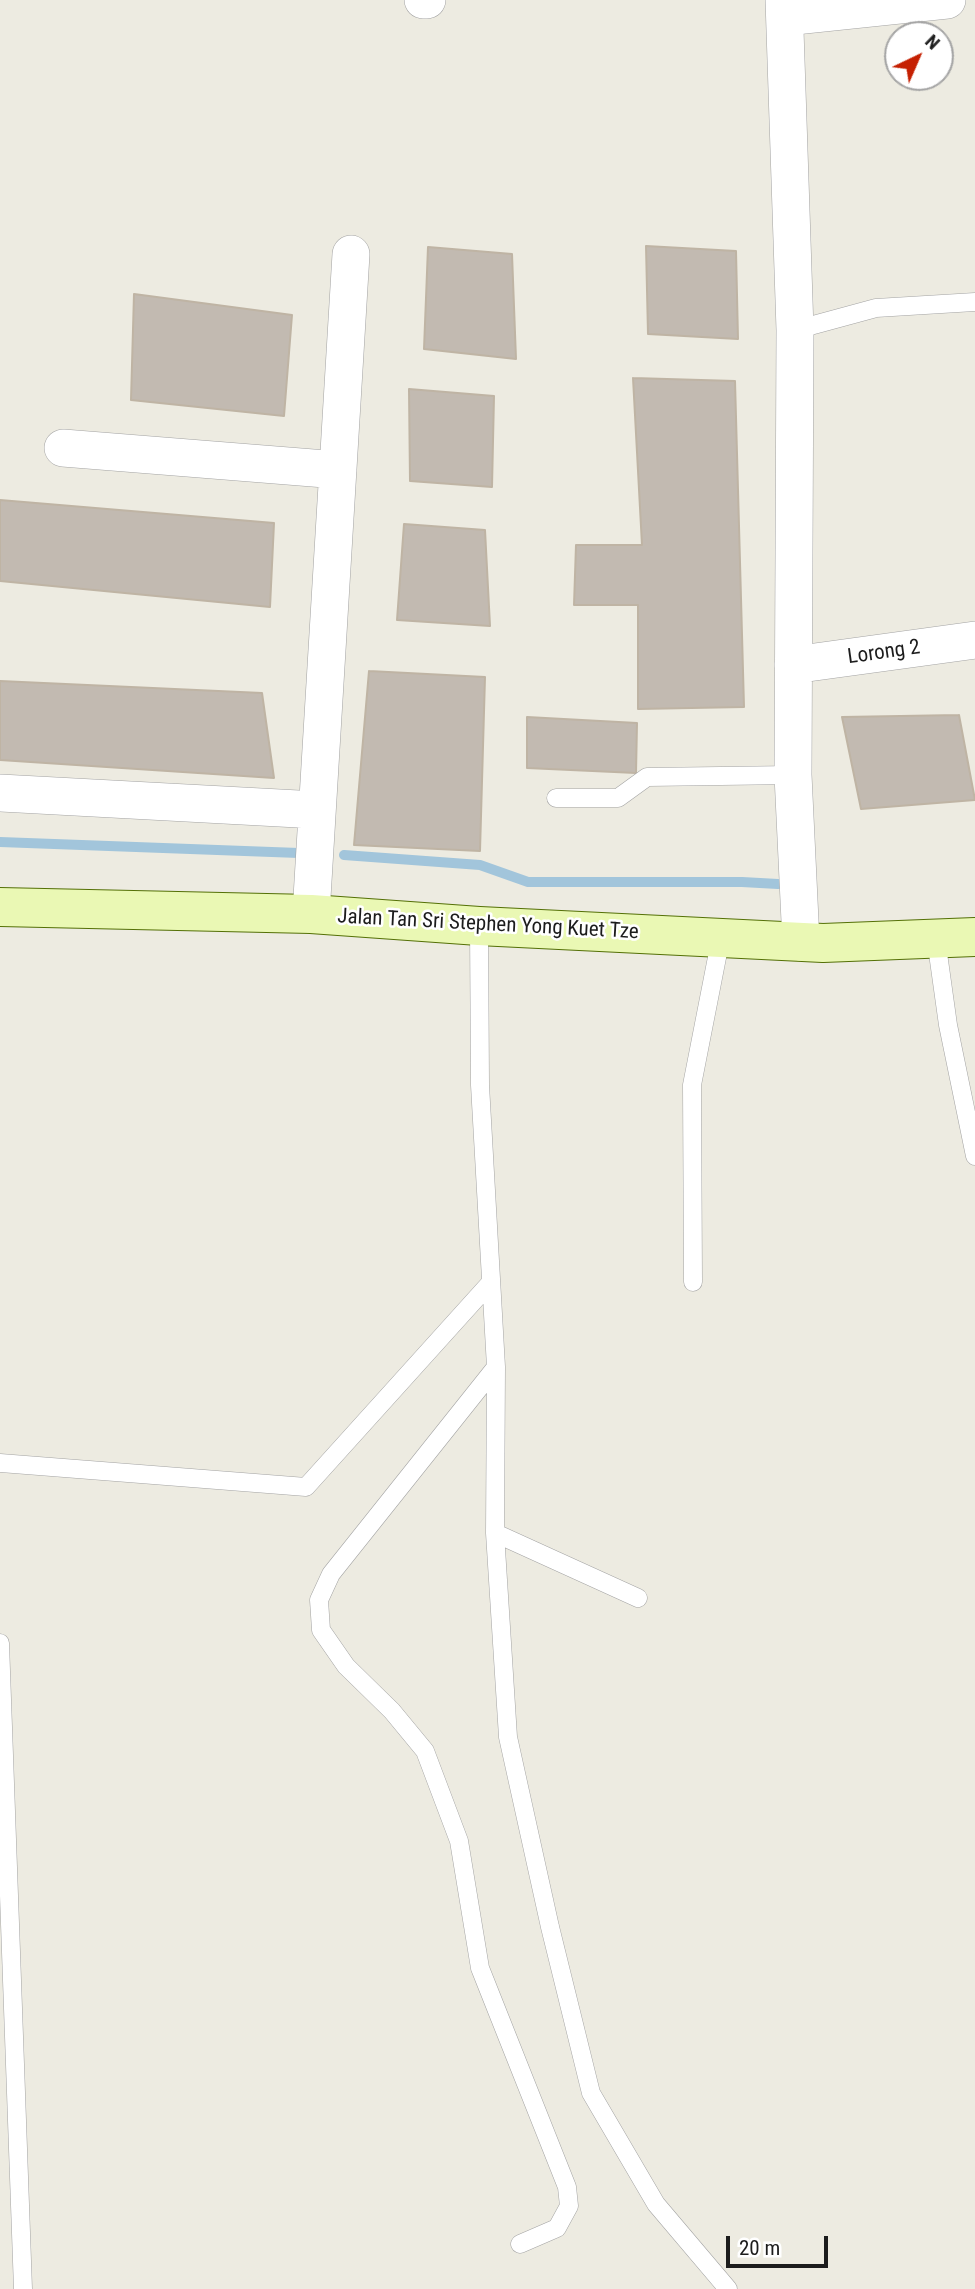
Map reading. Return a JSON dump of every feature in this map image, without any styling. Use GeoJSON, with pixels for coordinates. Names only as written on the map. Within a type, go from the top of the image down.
{"type":"FeatureCollection","features":[{"type":"Feature","properties":{"kind":"main road","name":"Jalan Tan Sri Stephen Yong Kuet Tze"},"geometry":{"type":"LineString","coordinates":[[0,907],[311,914],[479,926],[823,943],[975,937]]}},
{"type":"Feature","properties":{"kind":"street"},"geometry":{"type":"LineString","coordinates":[[801,942],[793,775],[795,330],[784,8],[947,0]]}},
{"type":"Feature","properties":{"kind":"street"},"geometry":{"type":"LineString","coordinates":[[311,914],[351,254]]}},
{"type":"Feature","properties":{"kind":"street"},"geometry":{"type":"LineString","coordinates":[[63,448],[338,470]]}},
{"type":"Feature","properties":{"kind":"street","name":"Lorong 2"},"geometry":{"type":"LineString","coordinates":[[793,666],[975,640]]}},
{"type":"Feature","properties":{"kind":"street"},"geometry":{"type":"LineString","coordinates":[[0,793],[317,810]]}},
{"type":"Feature","properties":{"kind":"lane"},"geometry":{"type":"LineString","coordinates":[[795,330],[876,308],[975,303]]}},
{"type":"Feature","properties":{"kind":"lane"},"geometry":{"type":"LineString","coordinates":[[556,798],[618,798],[647,778],[793,775]]}},
{"type":"Feature","properties":{"kind":"lane"},"geometry":{"type":"LineString","coordinates":[[479,926],[480,1085],[496,1367],[495,1533],[508,1737],[550,1927],[591,2093],[656,2204],[728,2289]]}},
{"type":"Feature","properties":{"kind":"lane"},"geometry":{"type":"LineString","coordinates":[[693,1282],[692,1086],[721,937]]}},
{"type":"Feature","properties":{"kind":"lane"},"geometry":{"type":"LineString","coordinates":[[936,939],[948,1025],[975,1156]]}},
{"type":"Feature","properties":{"kind":"lane"},"geometry":{"type":"LineString","coordinates":[[0,1463],[306,1487],[491,1282]]}},
{"type":"Feature","properties":{"kind":"lane"},"geometry":{"type":"LineString","coordinates":[[496,1367],[331,1574],[320,1600],[321,1630],[346,1666],[392,1711],[425,1751],[459,1841],[480,1968],[567,2187],[569,2206],[557,2228],[520,2244]]}},
{"type":"Feature","properties":{"kind":"lane"},"geometry":{"type":"LineString","coordinates":[[495,1533],[638,1598]]}},
{"type":"Feature","properties":{"kind":"lane"},"geometry":{"type":"LineString","coordinates":[[0,1643],[5,1927],[23,2289]]}},
{"type":"Feature","properties":{"kind":"building"},"geometry":{"type":"Polygon","coordinates":[[[646,246],[736,251],[738,339],[648,334],[646,246]]]}},
{"type":"Feature","properties":{"kind":"building"},"geometry":{"type":"Polygon","coordinates":[[[428,247],[512,254],[516,359],[424,349],[428,247]]]}},
{"type":"Feature","properties":{"kind":"building"},"geometry":{"type":"Polygon","coordinates":[[[134,294],[292,315],[284,416],[131,400],[134,294]]]}},
{"type":"Feature","properties":{"kind":"building"},"geometry":{"type":"Polygon","coordinates":[[[633,378],[735,381],[744,707],[638,709],[638,605],[574,605],[576,545],[642,545],[633,378]]]}},
{"type":"Feature","properties":{"kind":"building"},"geometry":{"type":"Polygon","coordinates":[[[409,389],[494,396],[492,487],[410,481],[409,389]]]}},
{"type":"Feature","properties":{"kind":"building"},"geometry":{"type":"Polygon","coordinates":[[[0,500],[274,523],[270,607],[0,581],[0,500]]]}},
{"type":"Feature","properties":{"kind":"building"},"geometry":{"type":"Polygon","coordinates":[[[404,524],[485,530],[490,626],[397,620],[404,524]]]}},
{"type":"Feature","properties":{"kind":"building"},"geometry":{"type":"Polygon","coordinates":[[[369,671],[485,677],[480,851],[354,845],[369,671]]]}},
{"type":"Feature","properties":{"kind":"building"},"geometry":{"type":"Polygon","coordinates":[[[0,681],[262,693],[274,778],[0,760],[0,681]]]}},
{"type":"Feature","properties":{"kind":"building"},"geometry":{"type":"Polygon","coordinates":[[[959,715],[975,800],[861,809],[842,717],[959,715]]]}},
{"type":"Feature","properties":{"kind":"building"},"geometry":{"type":"Polygon","coordinates":[[[527,717],[637,723],[636,773],[527,768],[527,717]]]}},
{"type":"Feature","properties":{"kind":"waterway"},"geometry":{"type":"LineString","coordinates":[[0,842],[299,853]]}},
{"type":"Feature","properties":{"kind":"waterway"},"geometry":{"type":"LineString","coordinates":[[344,855],[480,865],[528,882],[778,884]]}}]}
